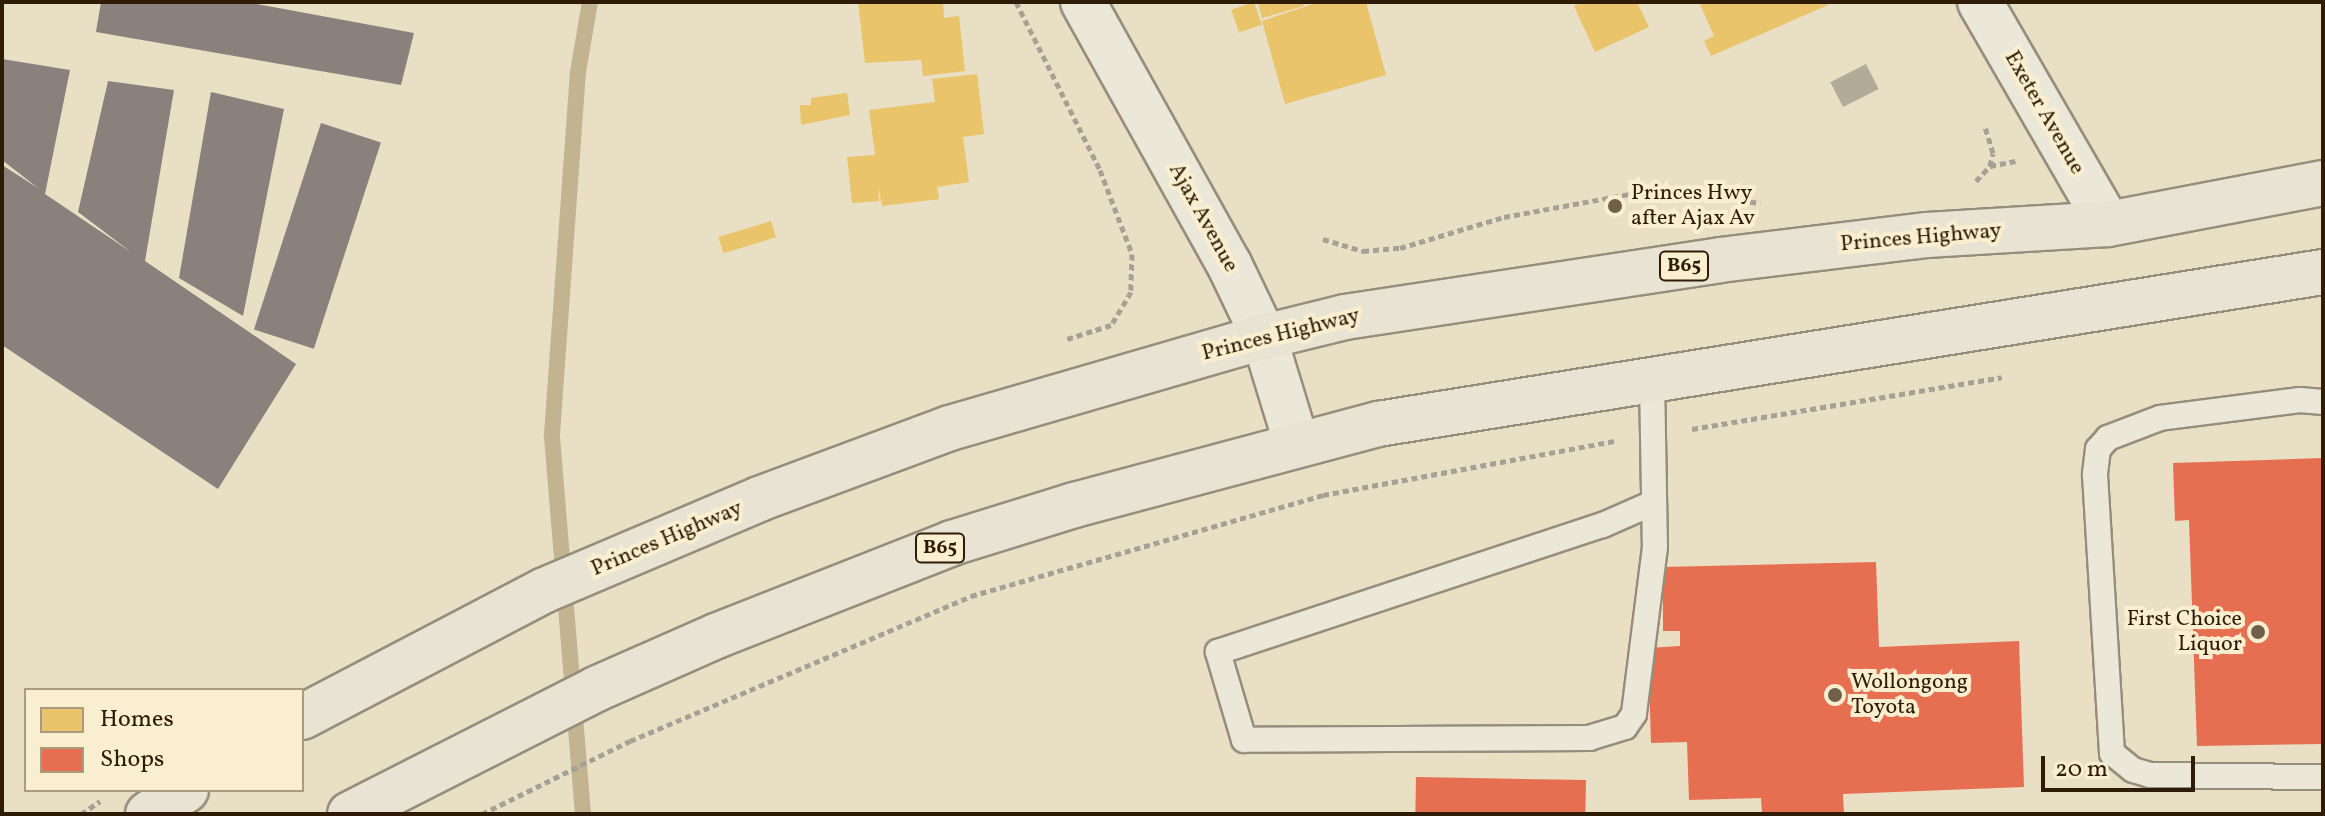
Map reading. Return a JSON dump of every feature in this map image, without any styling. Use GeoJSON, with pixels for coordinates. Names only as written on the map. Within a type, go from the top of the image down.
{"type":"FeatureCollection","features":[{"type":"Feature","properties":{"kind":"main road","name":"Princes Highway"},"geometry":{"type":"LineString","coordinates":[[304,715],[545,590],[686,531],[950,428],[1264,337],[1345,317],[1720,260],[1927,235],[2108,224],[2323,183]]}},
{"type":"Feature","properties":{"kind":"main road","name":"B65"},"geometry":{"type":"LineString","coordinates":[[350,814],[596,689],[952,543],[1297,445],[1378,424],[2323,272]]}},
{"type":"Feature","properties":{"kind":"main road"},"geometry":{"type":"LineString","coordinates":[[148,814],[183,792]]}},
{"type":"Feature","properties":{"kind":"street","name":"Ajax Avenue"},"geometry":{"type":"LineString","coordinates":[[1083,2],[1264,337],[1297,445]]}},
{"type":"Feature","properties":{"kind":"street","name":"Exeter Avenue"},"geometry":{"type":"LineString","coordinates":[[1980,2],[2108,224]]}},
{"type":"Feature","properties":{"kind":"lane"},"geometry":{"type":"LineString","coordinates":[[1652,379],[1655,547],[1634,714],[1615,734],[1590,738],[1244,740],[1218,652],[1603,525],[1653,503]]}},
{"type":"Feature","properties":{"kind":"lane"},"geometry":{"type":"LineString","coordinates":[[2323,402],[2300,400],[2160,418],[2108,438],[2098,449],[2095,475],[2112,753],[2133,770],[2150,775],[2323,777]]}},
{"type":"Feature","properties":{"kind":"path"},"geometry":{"type":"LineString","coordinates":[[1016,2],[1100,170],[1132,254],[1131,292]]}},
{"type":"Feature","properties":{"kind":"path"},"geometry":{"type":"LineString","coordinates":[[1965,185],[1990,166],[1993,153],[1984,124]]}},
{"type":"Feature","properties":{"kind":"path"},"geometry":{"type":"LineString","coordinates":[[1323,239],[1363,251],[1400,248],[1504,217],[1640,192],[1671,191],[1773,205]]}},
{"type":"Feature","properties":{"kind":"path"},"geometry":{"type":"LineString","coordinates":[[1692,429],[2016,375]]}},
{"type":"Feature","properties":{"kind":"path"},"geometry":{"type":"LineString","coordinates":[[482,814],[677,721],[971,596],[1323,495],[1596,444]]}},
{"type":"Feature","properties":{"kind":"building: Homes"},"geometry":{"type":"Polygon","coordinates":[[[858,2],[943,2],[944,18],[959,16],[965,71],[923,76],[921,60],[865,63],[858,2]]]}},
{"type":"Feature","properties":{"kind":"building: Homes"},"geometry":{"type":"Polygon","coordinates":[[[1254,2],[1262,25],[1239,33],[1231,10],[1254,2]]]}},
{"type":"Feature","properties":{"kind":"building: Homes"},"geometry":{"type":"Polygon","coordinates":[[[1258,2],[1303,2],[1304,6],[1262,18],[1258,2]]]}},
{"type":"Feature","properties":{"kind":"building: Homes"},"geometry":{"type":"Polygon","coordinates":[[[1319,2],[1366,2],[1386,75],[1285,104],[1262,21],[1319,2]]]}},
{"type":"Feature","properties":{"kind":"building: Homes"},"geometry":{"type":"Polygon","coordinates":[[[1583,2],[1637,2],[1649,27],[1595,52],[1574,6],[1583,2]]]}},
{"type":"Feature","properties":{"kind":"building: Homes"},"geometry":{"type":"Polygon","coordinates":[[[1699,2],[1827,2],[1828,5],[1711,56],[1704,41],[1714,36],[1699,2]]]}},
{"type":"Feature","properties":{"kind":"building: Homes"},"geometry":{"type":"Polygon","coordinates":[[[977,74],[984,134],[963,137],[969,182],[937,187],[939,199],[882,206],[878,186],[879,201],[852,203],[847,157],[875,155],[869,110],[935,102],[932,79],[977,74]]]}},
{"type":"Feature","properties":{"kind":"building: Homes"},"geometry":{"type":"Polygon","coordinates":[[[847,93],[850,115],[801,125],[800,105],[811,105],[811,98],[847,93]]]}},
{"type":"Feature","properties":{"kind":"building: Homes"},"geometry":{"type":"Polygon","coordinates":[[[771,221],[776,237],[723,253],[718,237],[771,221]]]}},
{"type":"Feature","properties":{"kind":"building: Shops","name":"First Choice Liquor"},"geometry":{"type":"Polygon","coordinates":[[[2323,458],[2323,744],[2197,746],[2189,520],[2175,521],[2173,463],[2323,458]]]}},
{"type":"Feature","properties":{"kind":"building: Shops","name":"Wollongong Toyota"},"geometry":{"type":"Polygon","coordinates":[[[1876,562],[1879,647],[2019,641],[2024,787],[1843,794],[1844,814],[1762,814],[1761,798],[1689,800],[1687,742],[1651,743],[1648,648],[1680,646],[1680,631],[1663,631],[1663,567],[1876,562]]]}},
{"type":"Feature","properties":{"kind":"building: Shops"},"geometry":{"type":"Polygon","coordinates":[[[1416,777],[1586,780],[1585,814],[1415,814],[1416,777]]]}},
{"type":"Feature","properties":{"kind":"building: Industry"},"geometry":{"type":"Polygon","coordinates":[[[101,2],[246,2],[414,33],[401,85],[96,32],[101,2]]]}},
{"type":"Feature","properties":{"kind":"building: Industry"},"geometry":{"type":"Polygon","coordinates":[[[2,59],[70,70],[45,194],[131,252],[78,212],[108,81],[174,90],[145,261],[296,364],[218,489],[2,345],[2,165],[38,188],[2,160],[2,59]]]}},
{"type":"Feature","properties":{"kind":"building: Industry"},"geometry":{"type":"Polygon","coordinates":[[[211,92],[284,109],[243,316],[179,278],[211,92]]]}},
{"type":"Feature","properties":{"kind":"building: Industry"},"geometry":{"type":"Polygon","coordinates":[[[321,123],[381,142],[314,349],[254,329],[321,123]]]}},
{"type":"Feature","properties":{"kind":"building: Other"},"geometry":{"type":"Polygon","coordinates":[[[1866,64],[1879,89],[1843,107],[1830,82],[1866,64]]]}},
{"type":"Feature","properties":{"kind":"waterway"},"geometry":{"type":"LineString","coordinates":[[583,814],[552,434],[578,72],[590,2]]}},
{"type":"Feature","properties":{"kind":"place","name":"Princes Hwy after Ajax Av"},"geometry":{"type":"Point","coordinates":[1615,206]}},
{"type":"Feature","properties":{"kind":"place","name":"First Choice Liquor"},"geometry":{"type":"Point","coordinates":[2258,632]}},
{"type":"Feature","properties":{"kind":"place","name":"Wollongong Toyota"},"geometry":{"type":"Point","coordinates":[1835,695]}}]}
